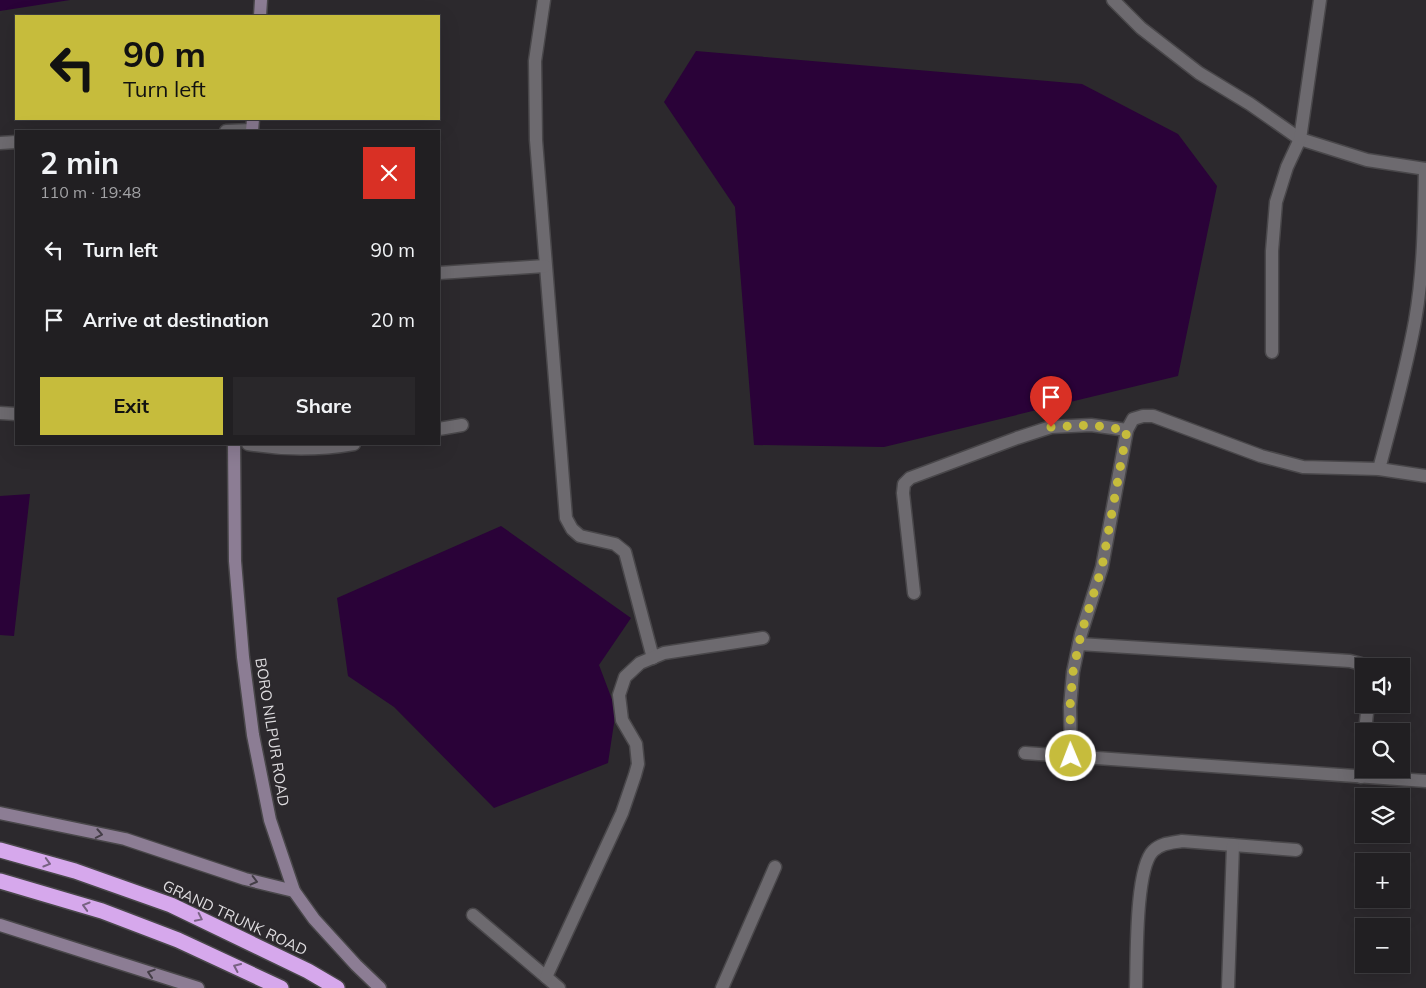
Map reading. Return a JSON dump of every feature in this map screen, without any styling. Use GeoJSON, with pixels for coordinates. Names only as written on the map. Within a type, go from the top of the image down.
{"type":"FeatureCollection","features":[{"type":"Feature","properties":{"kind":"highway","name":"GRAND TRUNK ROAD"},"geometry":{"type":"LineString","coordinates":[[0,850],[75,871],[171,904],[308,971],[337,988]]}},
{"type":"Feature","properties":{"kind":"highway"},"geometry":{"type":"LineString","coordinates":[[0,881],[102,911],[178,940],[281,988]]}},
{"type":"Feature","properties":{"kind":"street"},"geometry":{"type":"LineString","coordinates":[[260,15],[261,0]]}},
{"type":"Feature","properties":{"kind":"street"},"geometry":{"type":"LineString","coordinates":[[544,0],[535,61],[536,140],[566,518],[572,529],[580,536],[615,544],[625,552],[653,658]]}},
{"type":"Feature","properties":{"kind":"street"},"geometry":{"type":"LineString","coordinates":[[1113,0],[1141,28],[1199,73],[1250,104],[1300,139],[1366,160],[1426,169],[1421,273],[1415,320],[1404,376],[1378,468]]}},
{"type":"Feature","properties":{"kind":"street"},"geometry":{"type":"LineString","coordinates":[[1272,352],[1272,251],[1276,202],[1287,167],[1300,139],[1320,0]]}},
{"type":"Feature","properties":{"kind":"street"},"geometry":{"type":"LineString","coordinates":[[233,130],[253,127]]}},
{"type":"Feature","properties":{"kind":"street"},"geometry":{"type":"LineString","coordinates":[[0,143],[15,142]]}},
{"type":"Feature","properties":{"kind":"street"},"geometry":{"type":"LineString","coordinates":[[440,273],[545,266]]}},
{"type":"Feature","properties":{"kind":"street"},"geometry":{"type":"LineString","coordinates":[[0,413],[15,414]]}},
{"type":"Feature","properties":{"kind":"street"},"geometry":{"type":"LineString","coordinates":[[1071,756],[1070,707],[1073,672],[1079,644],[1102,567],[1127,430],[1132,420],[1143,416],[1152,416],[1261,456],[1303,467],[1378,468],[1426,476]]}},
{"type":"Feature","properties":{"kind":"street"},"geometry":{"type":"LineString","coordinates":[[440,429],[462,425]]}},
{"type":"Feature","properties":{"kind":"street"},"geometry":{"type":"LineString","coordinates":[[914,593],[903,492],[904,484],[910,478],[1051,427],[1091,425],[1127,430]]}},
{"type":"Feature","properties":{"kind":"street","name":"BORO NILPUR ROAD"},"geometry":{"type":"LineString","coordinates":[[234,445],[235,561],[243,657],[253,735],[270,820],[294,891],[314,919],[380,988]]}},
{"type":"Feature","properties":{"kind":"street"},"geometry":{"type":"LineString","coordinates":[[258,445],[299,449],[348,445]]}},
{"type":"Feature","properties":{"kind":"street"},"geometry":{"type":"LineString","coordinates":[[546,978],[622,813],[637,770],[636,744],[622,720],[619,695],[625,677],[640,663],[664,653],[763,638]]}},
{"type":"Feature","properties":{"kind":"street"},"geometry":{"type":"LineString","coordinates":[[1079,644],[1355,662]]}},
{"type":"Feature","properties":{"kind":"street"},"geometry":{"type":"LineString","coordinates":[[1025,753],[1355,777]]}},
{"type":"Feature","properties":{"kind":"street"},"geometry":{"type":"LineString","coordinates":[[1377,778],[1426,781]]}},
{"type":"Feature","properties":{"kind":"street"},"geometry":{"type":"LineString","coordinates":[[0,813],[125,839],[245,879],[294,891]]}},
{"type":"Feature","properties":{"kind":"street"},"geometry":{"type":"LineString","coordinates":[[1136,988],[1139,907],[1143,872],[1152,852],[1164,844],[1182,841],[1296,850]]}},
{"type":"Feature","properties":{"kind":"street"},"geometry":{"type":"LineString","coordinates":[[1228,988],[1233,845]]}},
{"type":"Feature","properties":{"kind":"street"},"geometry":{"type":"LineString","coordinates":[[722,988],[775,868]]}},
{"type":"Feature","properties":{"kind":"street"},"geometry":{"type":"LineString","coordinates":[[473,915],[559,988]]}},
{"type":"Feature","properties":{"kind":"street"},"geometry":{"type":"LineString","coordinates":[[0,925],[198,988]]}},
{"type":"Feature","properties":{"kind":"shaded area"},"geometry":{"type":"Polygon","coordinates":[[[0,0],[70,0],[0,11],[0,0]]]}},
{"type":"Feature","properties":{"kind":"shaded area"},"geometry":{"type":"Polygon","coordinates":[[[696,51],[1082,84],[1178,134],[1217,186],[1178,376],[884,447],[754,445],[735,207],[664,102],[696,51]]]}},
{"type":"Feature","properties":{"kind":"shaded area"},"geometry":{"type":"Polygon","coordinates":[[[30,494],[14,636],[0,635],[0,496],[30,494]]]}},
{"type":"Feature","properties":{"kind":"shaded area"},"geometry":{"type":"Polygon","coordinates":[[[501,526],[631,618],[599,665],[616,710],[608,763],[494,808],[394,707],[348,676],[337,598],[501,526]]]}},
{"type":"Feature","properties":{"kind":"route"},"geometry":{"type":"LineString","coordinates":[[1051,427],[1091,425],[1127,430],[1102,567],[1081,634],[1073,672],[1070,707],[1071,756]]}}]}
